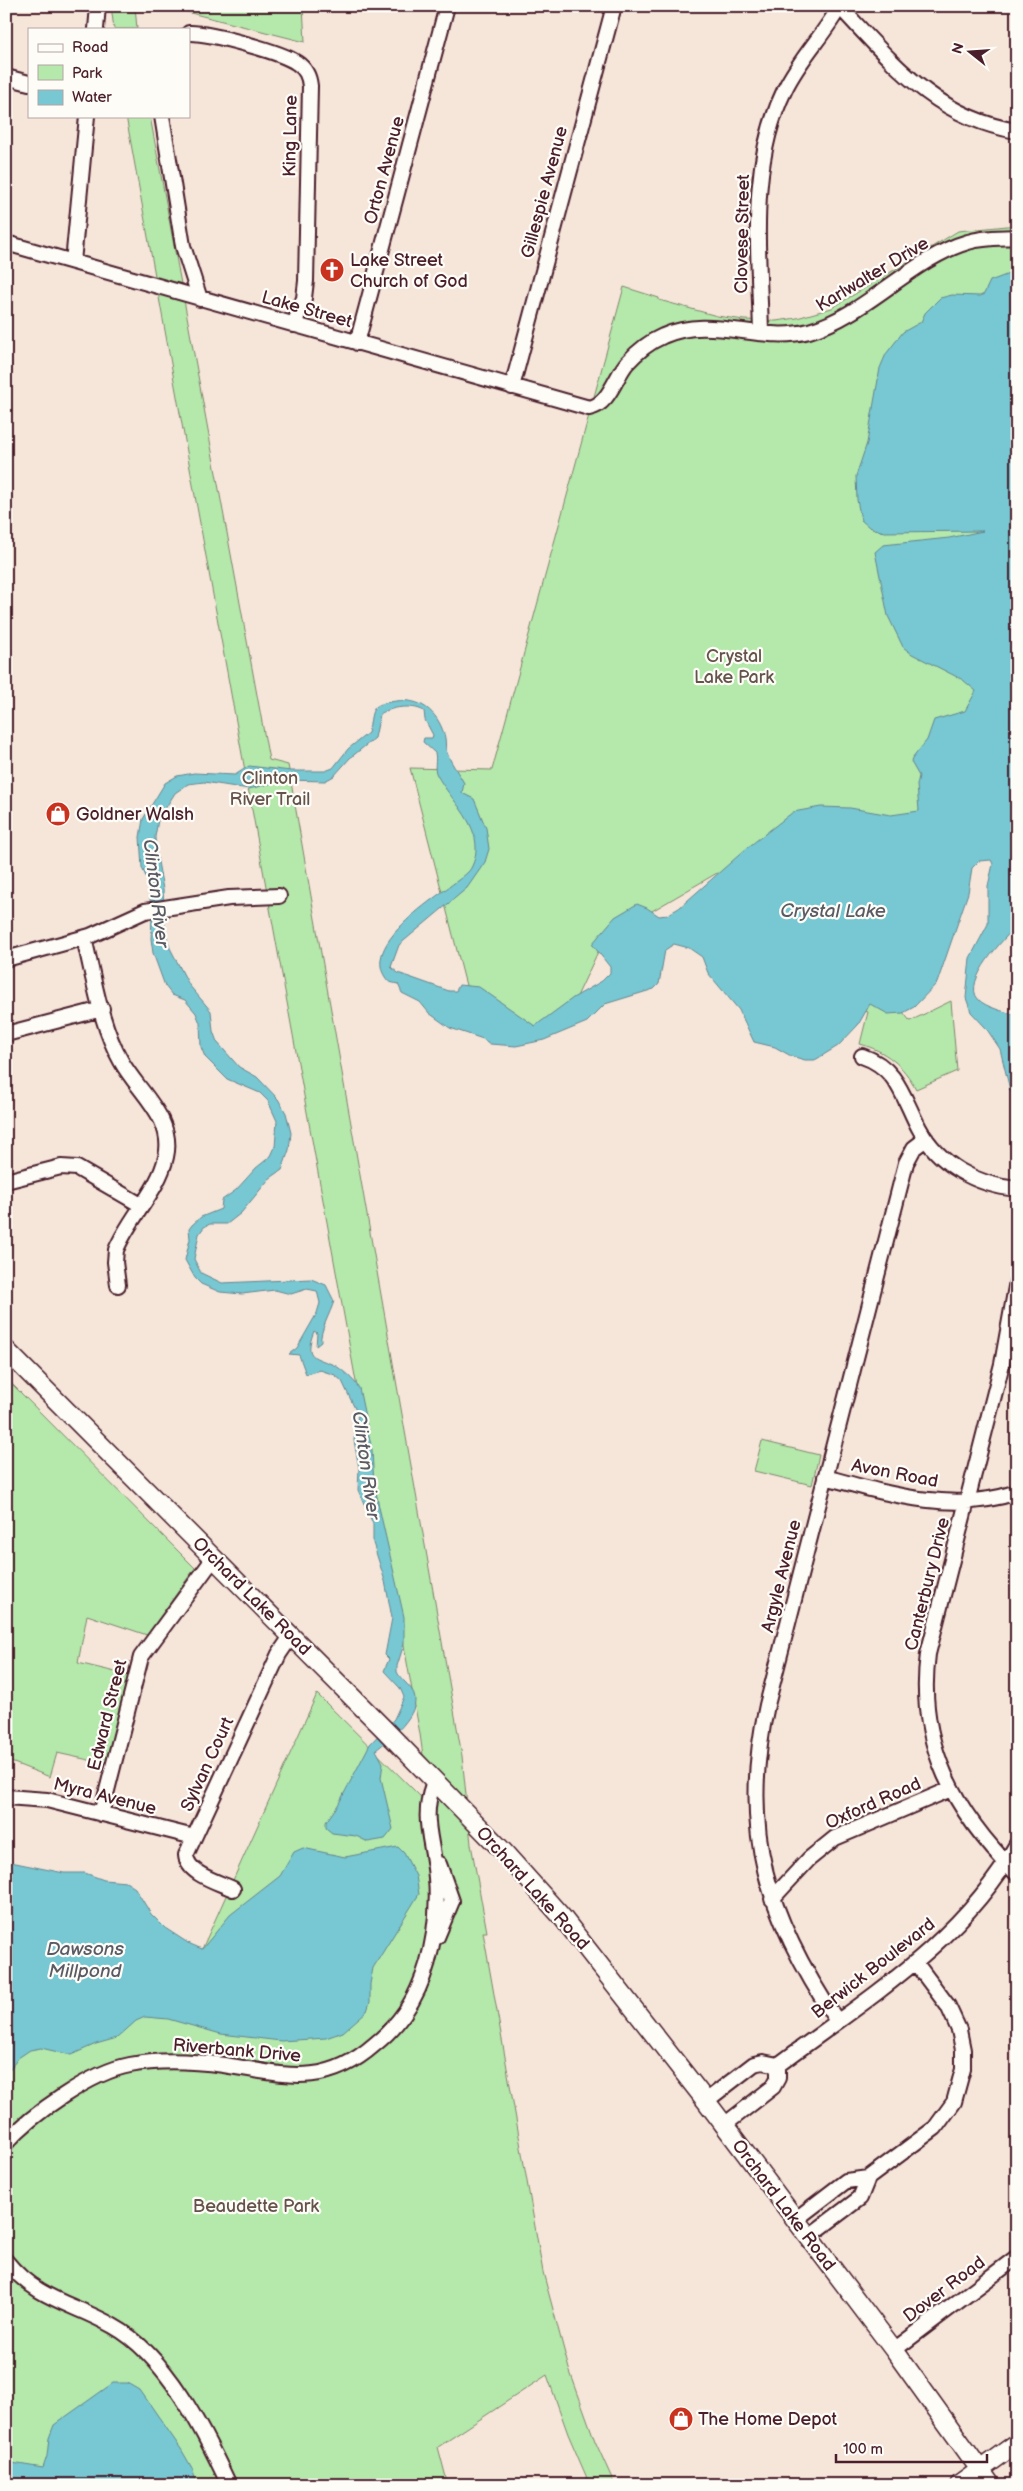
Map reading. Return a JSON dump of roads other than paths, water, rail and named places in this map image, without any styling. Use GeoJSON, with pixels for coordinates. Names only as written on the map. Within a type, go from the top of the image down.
{"type":"FeatureCollection","features":[{"type":"Feature","properties":{"kind":"main road","name":"Orchard Lake Road"},"geometry":{"type":"LineString","coordinates":[[6,1350],[292,1635],[502,1850],[562,1917],[706,2101],[894,2350],[991,2485]]}},
{"type":"Feature","properties":{"kind":"main road"},"geometry":{"type":"LineString","coordinates":[[959,2485],[1017,2443]]}},
{"type":"Feature","properties":{"kind":"street"},"geometry":{"type":"LineString","coordinates":[[96,28],[98,6]]}},
{"type":"Feature","properties":{"kind":"street","name":"Orton Avenue"},"geometry":{"type":"LineString","coordinates":[[357,343],[447,6]]}},
{"type":"Feature","properties":{"kind":"street","name":"Gillespie Avenue"},"geometry":{"type":"LineString","coordinates":[[512,387],[614,6]]}},
{"type":"Feature","properties":{"kind":"street"},"geometry":{"type":"LineString","coordinates":[[839,6],[926,93],[968,117],[1017,130]]}},
{"type":"Feature","properties":{"kind":"street","name":"Clovese Street"},"geometry":{"type":"LineString","coordinates":[[760,332],[758,197],[765,146],[775,113],[790,80],[810,47],[832,20],[839,6]]}},
{"type":"Feature","properties":{"kind":"street","name":"King Lane"},"geometry":{"type":"LineString","coordinates":[[190,33],[206,35],[284,56],[300,64],[308,76],[310,86],[306,281],[304,298],[294,325]]}},
{"type":"Feature","properties":{"kind":"street"},"geometry":{"type":"LineString","coordinates":[[6,77],[28,83]]}},
{"type":"Feature","properties":{"kind":"street"},"geometry":{"type":"LineString","coordinates":[[74,262],[87,118]]}},
{"type":"Feature","properties":{"kind":"street"},"geometry":{"type":"LineString","coordinates":[[162,118],[183,246],[200,298]]}},
{"type":"Feature","properties":{"kind":"street","name":"Karlwalter Drive"},"geometry":{"type":"LineString","coordinates":[[598,405],[606,397],[619,373],[632,357],[661,337],[679,330],[700,327],[788,334],[817,328],[844,315],[955,247],[978,239],[1017,237]]}},
{"type":"Feature","properties":{"kind":"street","name":"Lake Street"},"geometry":{"type":"LineString","coordinates":[[6,243],[585,408],[598,405]]}},
{"type":"Feature","properties":{"kind":"street"},"geometry":{"type":"LineString","coordinates":[[6,959],[84,938],[145,911],[229,898],[279,896]]}},
{"type":"Feature","properties":{"kind":"street"},"geometry":{"type":"LineString","coordinates":[[84,938],[109,1034],[121,1061],[157,1111],[165,1124],[167,1133],[168,1150],[163,1166],[116,1250],[115,1262],[118,1285]]}},
{"type":"Feature","properties":{"kind":"street"},"geometry":{"type":"LineString","coordinates":[[6,1034],[102,1009]]}},
{"type":"Feature","properties":{"kind":"street"},"geometry":{"type":"LineString","coordinates":[[862,1056],[882,1066],[897,1081],[926,1139],[945,1160],[968,1176],[984,1183],[1017,1189]]}},
{"type":"Feature","properties":{"kind":"street","name":"Argyle Avenue"},"geometry":{"type":"LineString","coordinates":[[837,2021],[800,1964],[772,1899],[757,1818],[759,1746],[767,1705],[906,1163],[914,1148],[926,1139]]}},
{"type":"Feature","properties":{"kind":"street"},"geometry":{"type":"LineString","coordinates":[[6,1181],[61,1167],[77,1168],[141,1205]]}},
{"type":"Feature","properties":{"kind":"street","name":"Canterbury Drive"},"geometry":{"type":"LineString","coordinates":[[1017,1281],[1002,1364],[932,1638],[925,1679],[928,1726],[936,1754],[951,1788],[970,1820],[1017,1874]]}},
{"type":"Feature","properties":{"kind":"street","name":"Avon Road"},"geometry":{"type":"LineString","coordinates":[[825,1477],[914,1499],[940,1502],[967,1501],[1017,1492]]}},
{"type":"Feature","properties":{"kind":"street","name":"Edward Street"},"geometry":{"type":"LineString","coordinates":[[101,1814],[141,1657],[214,1558]]}},
{"type":"Feature","properties":{"kind":"street","name":"Sylvan Court"},"geometry":{"type":"LineString","coordinates":[[233,1889],[189,1865],[186,1855],[279,1654],[292,1635]]}},
{"type":"Feature","properties":{"kind":"street","name":"Riverbank Drive"},"geometry":{"type":"LineString","coordinates":[[6,2143],[26,2122],[62,2098],[100,2076],[125,2066],[154,2062],[190,2062],[294,2076],[321,2074],[341,2067],[369,2050],[399,2019],[417,1990],[428,1956],[436,1897],[426,1810],[434,1781]]}},
{"type":"Feature","properties":{"kind":"street","name":"Oxford Road"},"geometry":{"type":"LineString","coordinates":[[772,1899],[809,1859],[830,1842],[854,1829],[951,1788]]}},
{"type":"Feature","properties":{"kind":"street","name":"Myra Avenue"},"geometry":{"type":"LineString","coordinates":[[6,1797],[41,1799],[194,1837]]}},
{"type":"Feature","properties":{"kind":"street","name":"Berwick Boulevard"},"geometry":{"type":"LineString","coordinates":[[778,2065],[915,1962],[962,1919],[1006,1863],[1017,1844]]}},
{"type":"Feature","properties":{"kind":"street"},"geometry":{"type":"LineString","coordinates":[[795,2220],[846,2181],[868,2178],[935,2128],[952,2107],[962,2078],[963,2050],[956,2022],[948,2006],[915,1962]]}},
{"type":"Feature","properties":{"kind":"street"},"geometry":{"type":"LineString","coordinates":[[706,2101],[754,2064],[763,2062],[778,2065],[778,2078],[773,2087],[723,2126]]}},
{"type":"Feature","properties":{"kind":"street"},"geometry":{"type":"LineString","coordinates":[[808,2237],[860,2198],[868,2178]]}},
{"type":"Feature","properties":{"kind":"street","name":"Dover Road"},"geometry":{"type":"LineString","coordinates":[[894,2350],[1017,2258]]}},
{"type":"Feature","properties":{"kind":"street"},"geometry":{"type":"LineString","coordinates":[[6,2261],[36,2290],[114,2326],[146,2352],[183,2400],[229,2485]]}},
{"type":"Feature","properties":{"kind":"water","name":"Crystal Lake"},"geometry":{"type":"Polygon","coordinates":[[[1017,271],[1017,925],[995,949],[980,971],[975,991],[978,999],[986,1005],[1017,1016],[1017,1100],[1010,1090],[1000,1049],[986,1028],[971,1012],[966,998],[970,958],[988,924],[988,886],[993,864],[991,860],[979,861],[972,868],[968,893],[937,983],[914,1007],[903,1013],[888,1014],[870,1004],[858,1025],[838,1046],[815,1060],[805,1060],[791,1056],[775,1047],[754,1042],[739,1010],[708,973],[702,957],[689,948],[674,944],[665,950],[659,984],[654,989],[605,1004],[587,1022],[544,1040],[516,1046],[490,1044],[483,1039],[450,1028],[429,1013],[420,1002],[402,993],[398,984],[389,982],[381,967],[383,952],[392,936],[423,906],[469,871],[476,852],[472,829],[437,775],[435,770],[435,753],[423,742],[424,738],[432,738],[433,735],[425,720],[424,711],[419,709],[402,707],[380,714],[375,738],[350,758],[334,776],[325,781],[285,780],[249,789],[204,782],[188,784],[175,793],[158,820],[155,837],[156,851],[163,889],[165,930],[170,948],[189,985],[211,1011],[213,1031],[217,1042],[239,1067],[257,1077],[278,1099],[286,1113],[291,1133],[289,1150],[282,1170],[269,1179],[241,1213],[227,1224],[210,1224],[204,1227],[199,1234],[194,1259],[201,1273],[222,1283],[311,1279],[326,1285],[334,1301],[323,1328],[321,1342],[316,1346],[317,1333],[314,1331],[310,1347],[311,1352],[313,1356],[339,1368],[359,1388],[372,1450],[374,1485],[404,1617],[404,1644],[397,1672],[413,1691],[415,1702],[413,1710],[403,1725],[376,1750],[383,1763],[381,1778],[393,1829],[385,1839],[368,1842],[356,1836],[332,1833],[326,1828],[326,1822],[338,1805],[370,1744],[394,1719],[404,1697],[400,1688],[384,1671],[389,1659],[385,1655],[392,1618],[385,1581],[373,1543],[373,1524],[358,1490],[359,1468],[354,1440],[358,1415],[342,1381],[335,1375],[320,1370],[306,1374],[299,1355],[289,1354],[297,1348],[317,1313],[320,1303],[317,1291],[307,1289],[291,1294],[275,1290],[242,1294],[220,1292],[201,1284],[195,1278],[185,1260],[190,1239],[189,1229],[192,1225],[201,1217],[221,1209],[222,1200],[236,1190],[256,1168],[271,1156],[275,1147],[277,1121],[268,1101],[260,1093],[227,1079],[205,1057],[201,1047],[200,1023],[196,1013],[185,1000],[172,995],[165,986],[153,953],[151,939],[152,916],[148,881],[142,868],[140,837],[143,819],[165,783],[177,776],[194,773],[235,775],[249,766],[291,771],[325,771],[333,768],[348,749],[368,733],[373,710],[380,704],[405,701],[420,704],[432,713],[441,726],[445,736],[446,750],[464,783],[462,793],[474,799],[486,828],[489,849],[485,862],[467,888],[399,945],[391,967],[398,973],[449,991],[456,991],[459,985],[479,987],[535,1026],[573,998],[602,981],[610,973],[610,967],[592,944],[615,917],[637,904],[659,916],[667,915],[679,908],[747,848],[793,812],[821,807],[850,808],[891,815],[919,811],[917,785],[919,776],[911,762],[912,759],[927,740],[934,720],[965,711],[976,691],[963,680],[912,654],[903,647],[888,616],[875,552],[883,545],[949,538],[983,531],[884,532],[869,527],[861,520],[857,500],[856,476],[867,443],[880,368],[886,354],[903,332],[921,322],[925,313],[940,298],[952,295],[980,296],[984,294],[990,281],[1017,271]]]}},
{"type":"Feature","properties":{"kind":"water","name":"Dawsons Millpond"},"geometry":{"type":"Polygon","coordinates":[[[398,1847],[404,1853],[416,1876],[419,1894],[373,1968],[370,1984],[370,2002],[367,2011],[343,2032],[326,2038],[281,2041],[221,2034],[168,2019],[145,2017],[136,2021],[117,2038],[96,2044],[71,2055],[41,2048],[30,2050],[18,2058],[6,2075],[6,1861],[64,1873],[85,1873],[104,1880],[126,1882],[135,1888],[151,1914],[165,1928],[188,1943],[202,1949],[230,1915],[280,1876],[294,1852],[303,1848],[345,1857],[398,1847]]]}},
{"type":"Feature","properties":{"kind":"water"},"geometry":{"type":"Polygon","coordinates":[[[113,2383],[128,2383],[140,2390],[181,2449],[192,2468],[197,2485],[6,2485],[6,2462],[43,2468],[47,2456],[49,2438],[54,2425],[113,2383]]]}},
{"type":"Feature","properties":{"kind":"place","name":"Lake Street Church of God"},"geometry":{"type":"Point","coordinates":[332,270]}},
{"type":"Feature","properties":{"kind":"place","name":"Goldner Walsh"},"geometry":{"type":"Point","coordinates":[58,814]}},
{"type":"Feature","properties":{"kind":"place","name":"The Home Depot"},"geometry":{"type":"Point","coordinates":[681,2419]}},
{"type":"Feature","properties":{"kind":"park label","name":"Crystal Lake Park"},"geometry":{"type":"Point","coordinates":[734,666]}},
{"type":"Feature","properties":{"kind":"park label","name":"Clinton River Trail"},"geometry":{"type":"Point","coordinates":[270,788]}},
{"type":"Feature","properties":{"kind":"park label","name":"Beaudette Park"},"geometry":{"type":"Point","coordinates":[256,2206]}},
{"type":"Feature","properties":{"kind":"water label","name":"Clinton River"},"geometry":{"type":"Point","coordinates":[157,893]}},
{"type":"Feature","properties":{"kind":"water label","name":"Clinton River"},"geometry":{"type":"Point","coordinates":[367,1465]}}]}
